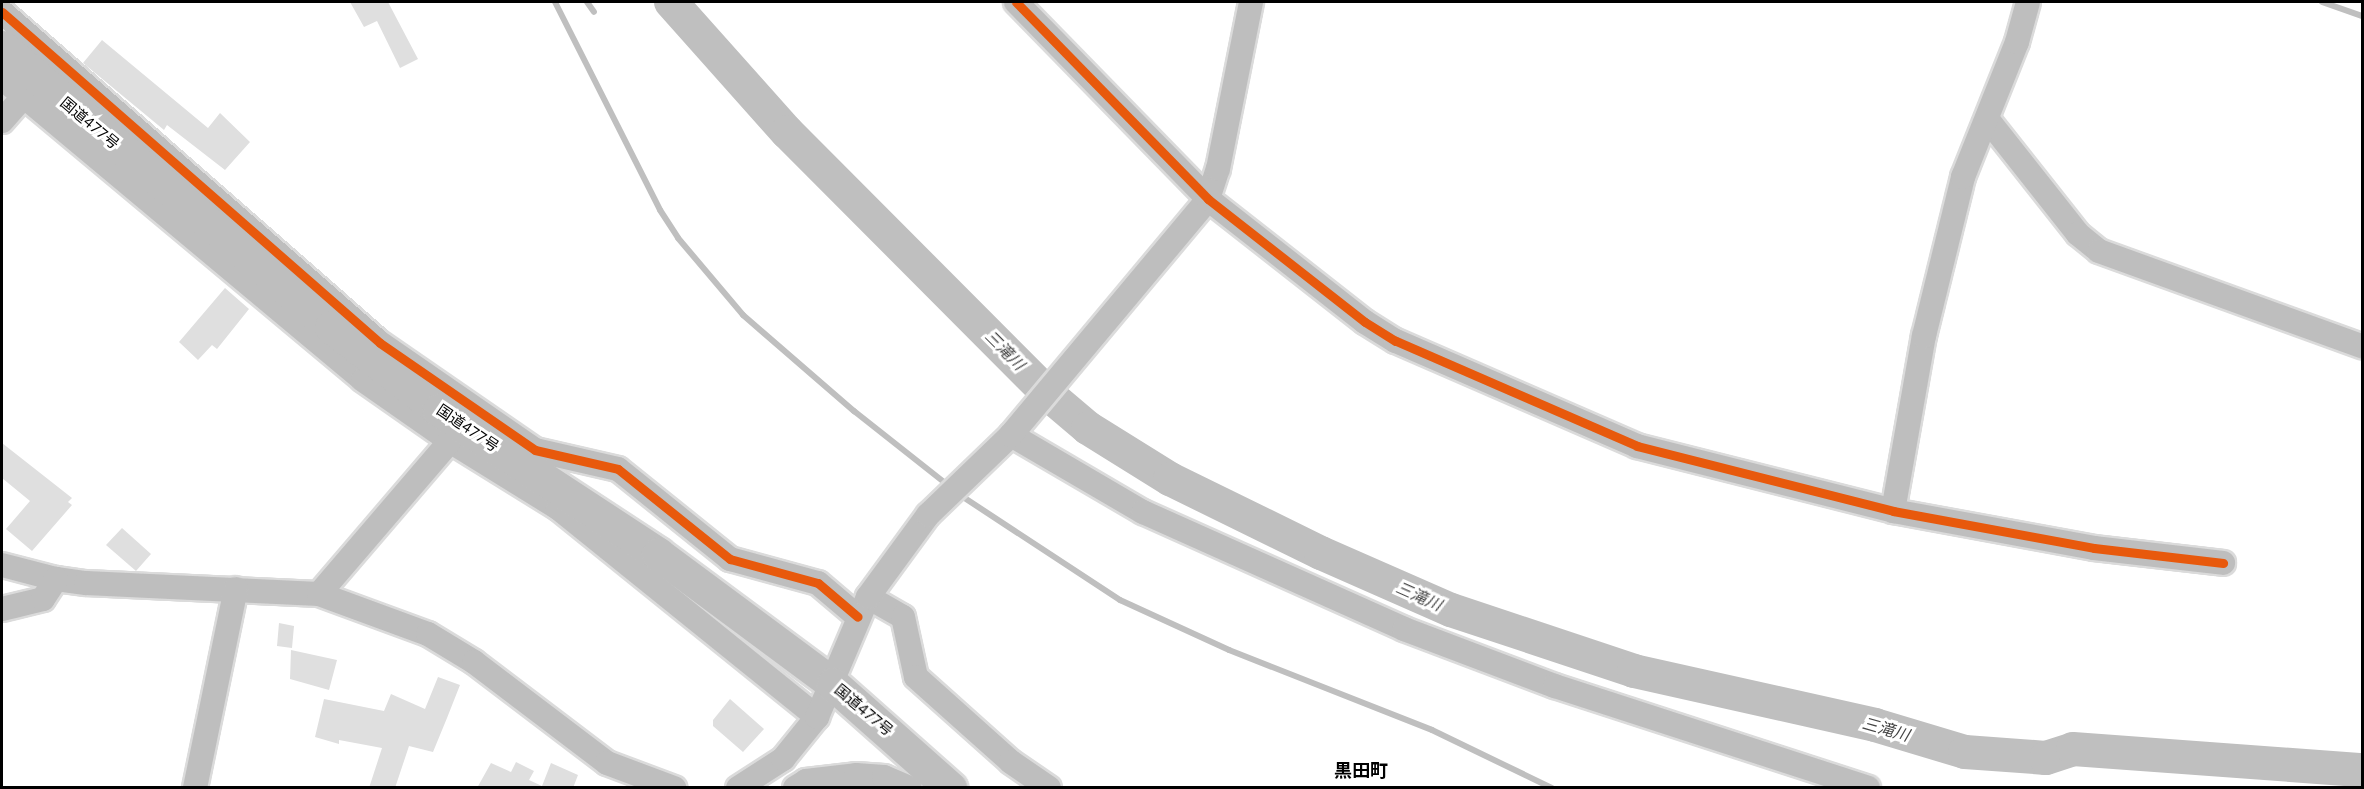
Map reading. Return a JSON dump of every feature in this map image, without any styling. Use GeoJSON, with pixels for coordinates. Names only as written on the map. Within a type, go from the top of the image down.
{"type":"FeatureCollection","features":[{"type":"Feature","properties":{"kind":"highway","name":"国道477号"},"geometry":{"type":"LineString","coordinates":[[2,47],[30,88],[331,327],[403,382],[658,554],[833,684],[950,788]]}},
{"type":"Feature","properties":{"kind":"street"},"geometry":{"type":"LineString","coordinates":[[1017,2],[1208,199],[1365,322],[1396,341],[1638,446],[1893,511],[2094,548],[2223,563]]}},
{"type":"Feature","properties":{"kind":"street"},"geometry":{"type":"LineString","coordinates":[[738,788],[783,759],[817,717],[833,684],[863,607],[937,504],[1013,432],[1208,199],[1218,169],[1251,2]]}},
{"type":"Feature","properties":{"kind":"street"},"geometry":{"type":"LineString","coordinates":[[1893,511],[1924,336],[1963,177],[1988,120],[2028,2]]}},
{"type":"Feature","properties":{"kind":"street"},"geometry":{"type":"LineString","coordinates":[[2,12],[380,343],[535,450],[618,469],[730,559],[818,583],[863,607],[903,617],[916,677],[1011,762],[1049,788]]}},
{"type":"Feature","properties":{"kind":"street"},"geometry":{"type":"LineString","coordinates":[[2,78],[30,88],[363,380],[450,441],[558,508],[817,717]]}},
{"type":"Feature","properties":{"kind":"street"},"geometry":{"type":"LineString","coordinates":[[2,121],[30,88]]}},
{"type":"Feature","properties":{"kind":"street"},"geometry":{"type":"LineString","coordinates":[[1988,120],[2078,234],[2099,251],[2362,345]]}},
{"type":"Feature","properties":{"kind":"street"},"geometry":{"type":"LineString","coordinates":[[1013,432],[1143,512],[1404,629],[1555,686],[1868,788]]}},
{"type":"Feature","properties":{"kind":"street"},"geometry":{"type":"LineString","coordinates":[[319,594],[450,441]]}},
{"type":"Feature","properties":{"kind":"street"},"geometry":{"type":"LineString","coordinates":[[2,565],[56,579],[319,594],[428,634],[474,662],[607,763],[674,788]]}},
{"type":"Feature","properties":{"kind":"street"},"geometry":{"type":"LineString","coordinates":[[2,609],[43,599],[56,579]]}},
{"type":"Feature","properties":{"kind":"street"},"geometry":{"type":"LineString","coordinates":[[195,788],[236,589]]}},
{"type":"Feature","properties":{"kind":"street"},"geometry":{"type":"LineString","coordinates":[[795,788],[806,781],[856,775],[884,777],[910,788]]}},
{"type":"Feature","properties":{"kind":"building"},"geometry":{"type":"Polygon","coordinates":[[[350,2],[388,2],[418,59],[400,68],[377,21],[364,27],[350,2]]]}},
{"type":"Feature","properties":{"kind":"building"},"geometry":{"type":"Polygon","coordinates":[[[102,40],[208,128],[220,113],[250,142],[225,170],[167,125],[164,130],[83,63],[102,40]]]}},
{"type":"Feature","properties":{"kind":"building"},"geometry":{"type":"Polygon","coordinates":[[[225,288],[249,309],[217,349],[212,345],[198,360],[179,342],[225,288]]]}},
{"type":"Feature","properties":{"kind":"building"},"geometry":{"type":"Polygon","coordinates":[[[2,443],[72,498],[68,502],[72,505],[32,551],[6,529],[30,501],[2,478],[2,443]]]}},
{"type":"Feature","properties":{"kind":"building"},"geometry":{"type":"Polygon","coordinates":[[[122,528],[151,554],[136,571],[106,545],[122,528]]]}},
{"type":"Feature","properties":{"kind":"building"},"geometry":{"type":"Polygon","coordinates":[[[279,623],[294,626],[292,648],[277,646],[279,623]]]}},
{"type":"Feature","properties":{"kind":"building"},"geometry":{"type":"Polygon","coordinates":[[[291,650],[337,660],[329,690],[290,679],[291,650]]]}},
{"type":"Feature","properties":{"kind":"building"},"geometry":{"type":"Polygon","coordinates":[[[438,677],[460,685],[433,752],[409,746],[395,788],[369,788],[382,748],[339,740],[339,744],[315,737],[324,699],[384,711],[391,694],[425,709],[438,677]]]}},
{"type":"Feature","properties":{"kind":"building"},"geometry":{"type":"Polygon","coordinates":[[[730,699],[764,729],[743,752],[713,726],[713,720],[730,699]]]}},
{"type":"Feature","properties":{"kind":"building"},"geometry":{"type":"Polygon","coordinates":[[[516,762],[534,771],[529,780],[542,786],[551,763],[578,775],[573,788],[477,788],[491,763],[511,772],[516,762]]]}},
{"type":"Feature","properties":{"kind":"waterway"},"geometry":{"type":"LineString","coordinates":[[555,2],[660,210],[678,238],[743,315],[854,411],[949,486]]}},
{"type":"Feature","properties":{"kind":"waterway"},"geometry":{"type":"LineString","coordinates":[[587,2],[594,12]]}},
{"type":"Feature","properties":{"kind":"waterway","name":"三滝川"},"geometry":{"type":"LineString","coordinates":[[671,2],[787,132],[1049,395],[1088,428],[1170,479],[1321,553],[1451,610],[1634,671],[1875,725],[1965,752],[2046,758],[2073,749],[2362,770]]}},
{"type":"Feature","properties":{"kind":"waterway"},"geometry":{"type":"LineString","coordinates":[[2322,2],[2362,16]]}},
{"type":"Feature","properties":{"kind":"waterway"},"geometry":{"type":"LineString","coordinates":[[957,493],[1120,600],[1229,650],[1432,730],[1552,788]]}},
{"type":"Feature","properties":{"kind":"cycle path"},"geometry":{"type":"LineString","coordinates":[[1016,2],[1208,199],[1365,322],[1396,341],[1637,446],[1893,511],[2094,548],[2223,563]]}},
{"type":"Feature","properties":{"kind":"cycle path"},"geometry":{"type":"LineString","coordinates":[[2,12],[380,343],[535,450],[618,469],[730,559],[818,583],[858,617]]}},
{"type":"Feature","properties":{"kind":"district","name":"黒田町"},"geometry":{"type":"Point","coordinates":[1361,770]}}]}
